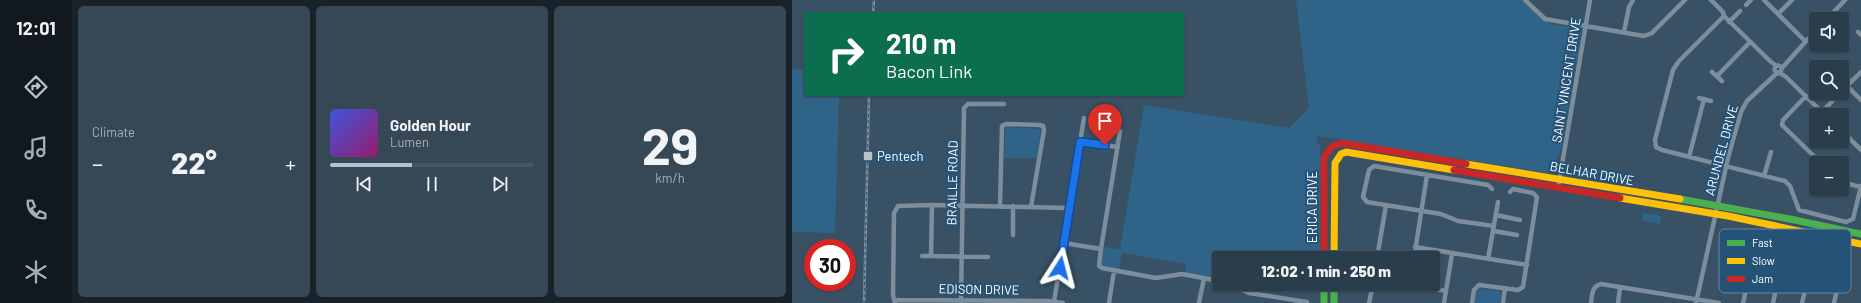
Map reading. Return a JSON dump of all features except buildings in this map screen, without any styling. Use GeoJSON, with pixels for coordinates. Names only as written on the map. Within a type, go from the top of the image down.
{"type":"FeatureCollection","features":[{"type":"Feature","properties":{"kind":"main road","name":"BELHAR DRIVE"},"geometry":{"type":"LineString","coordinates":[[1325,157],[1327,152],[1335,144],[1342,143],[1560,179],[1717,210],[1797,229]]}},
{"type":"Feature","properties":{"kind":"main road","name":"BELHAR DRIVE"},"geometry":{"type":"LineString","coordinates":[[1335,163],[1341,154],[1352,152],[1558,188],[1717,210],[1832,229]]}},
{"type":"Feature","properties":{"kind":"main road","name":"ERICA DRIVE"},"geometry":{"type":"LineString","coordinates":[[1324,251],[1325,157]]}},
{"type":"Feature","properties":{"kind":"main road","name":"ERICA DRIVE"},"geometry":{"type":"LineString","coordinates":[[1334,251],[1335,163]]}},
{"type":"Feature","properties":{"kind":"main road","name":"BELHAR DRIVE"},"geometry":{"type":"LineString","coordinates":[[1851,232],[1861,234]]}},
{"type":"Feature","properties":{"kind":"main road","name":"BELHAR DRIVE"},"geometry":{"type":"LineString","coordinates":[[1851,242],[1861,244]]}},
{"type":"Feature","properties":{"kind":"main road"},"geometry":{"type":"LineString","coordinates":[[1324,291],[1324,303]]}},
{"type":"Feature","properties":{"kind":"main road"},"geometry":{"type":"LineString","coordinates":[[1334,291],[1334,303]]}},
{"type":"Feature","properties":{"kind":"street"},"geometry":{"type":"LineString","coordinates":[[1525,0],[1545,19],[1644,36],[1652,34],[1685,0]]}},
{"type":"Feature","properties":{"kind":"street","name":"SAINT VINCENT DRIVE"},"geometry":{"type":"LineString","coordinates":[[1558,188],[1590,0]]}},
{"type":"Feature","properties":{"kind":"street"},"geometry":{"type":"LineString","coordinates":[[1624,32],[1629,7],[1633,0]]}},
{"type":"Feature","properties":{"kind":"street"},"geometry":{"type":"LineString","coordinates":[[1711,0],[1722,11],[1729,22],[1819,108]]}},
{"type":"Feature","properties":{"kind":"street"},"geometry":{"type":"LineString","coordinates":[[1746,5],[1751,0]]}},
{"type":"Feature","properties":{"kind":"street"},"geometry":{"type":"LineString","coordinates":[[1764,0],[1805,41]]}},
{"type":"Feature","properties":{"kind":"street"},"geometry":{"type":"LineString","coordinates":[[1778,14],[1792,0]]}},
{"type":"Feature","properties":{"kind":"street"},"geometry":{"type":"LineString","coordinates":[[1834,12],[1845,0]]}},
{"type":"Feature","properties":{"kind":"street"},"geometry":{"type":"LineString","coordinates":[[1729,22],[1740,11]]}},
{"type":"Feature","properties":{"kind":"street"},"geometry":{"type":"LineString","coordinates":[[1724,16],[1675,65],[1655,140],[1658,149],[1788,183],[1799,210],[1846,222],[1853,219],[1861,187],[1849,184]]}},
{"type":"Feature","properties":{"kind":"street","name":"ARUNDEL DRIVE"},"geometry":{"type":"LineString","coordinates":[[1696,301],[1727,167],[1744,106],[1809,37]]}},
{"type":"Feature","properties":{"kind":"street"},"geometry":{"type":"LineString","coordinates":[[1717,76],[1750,42]]}},
{"type":"Feature","properties":{"kind":"street"},"geometry":{"type":"LineString","coordinates":[[1712,72],[1722,81]]}},
{"type":"Feature","properties":{"kind":"street"},"geometry":{"type":"LineString","coordinates":[[1851,82],[1861,72]]}},
{"type":"Feature","properties":{"kind":"street"},"geometry":{"type":"LineString","coordinates":[[1849,88],[1861,100]]}},
{"type":"Feature","properties":{"kind":"street"},"geometry":{"type":"LineString","coordinates":[[1806,96],[1783,120],[1782,124],[1814,156]]}},
{"type":"Feature","properties":{"kind":"street"},"geometry":{"type":"LineString","coordinates":[[1689,157],[1701,99],[1711,101]]}},
{"type":"Feature","properties":{"kind":"street"},"geometry":{"type":"LineString","coordinates":[[1828,108],[1835,100]]}},
{"type":"Feature","properties":{"kind":"street","name":"BRAILLE ROAD"},"geometry":{"type":"LineString","coordinates":[[961,301],[964,108],[968,104],[1004,104]]}},
{"type":"Feature","properties":{"kind":"street"},"geometry":{"type":"LineString","coordinates":[[1054,302],[1084,118]]}},
{"type":"Feature","properties":{"kind":"street"},"geometry":{"type":"LineString","coordinates":[[1000,206],[1002,126],[1006,124],[1040,125],[1043,126],[1044,130],[1030,207]]}},
{"type":"Feature","properties":{"kind":"street"},"geometry":{"type":"LineString","coordinates":[[1120,131],[1100,249],[1099,266],[1114,271],[1156,278],[1182,274],[1212,279]]}},
{"type":"Feature","properties":{"kind":"street"},"geometry":{"type":"LineString","coordinates":[[1849,138],[1861,150]]}},
{"type":"Feature","properties":{"kind":"street"},"geometry":{"type":"LineString","coordinates":[[1080,142],[1118,147]]}},
{"type":"Feature","properties":{"kind":"street"},"geometry":{"type":"LineString","coordinates":[[1764,176],[1771,152]]}},
{"type":"Feature","properties":{"kind":"street"},"geometry":{"type":"LineString","coordinates":[[1492,190],[1488,185],[1376,166],[1371,168],[1369,171],[1363,197],[1367,202],[1441,214],[1458,221],[1517,235]]}},
{"type":"Feature","properties":{"kind":"street"},"geometry":{"type":"LineString","coordinates":[[1415,251],[1427,175]]}},
{"type":"Feature","properties":{"kind":"street"},"geometry":{"type":"LineString","coordinates":[[1472,303],[1474,290],[1479,285],[1518,290],[1522,289],[1538,197],[1533,193],[1513,189],[1510,192]]}},
{"type":"Feature","properties":{"kind":"street"},"geometry":{"type":"LineString","coordinates":[[1488,259],[1498,202]]}},
{"type":"Feature","properties":{"kind":"street"},"geometry":{"type":"LineString","coordinates":[[895,301],[893,295],[895,210],[902,205],[1069,208]]}},
{"type":"Feature","properties":{"kind":"street"},"geometry":{"type":"LineString","coordinates":[[931,256],[932,205]]}},
{"type":"Feature","properties":{"kind":"street"},"geometry":{"type":"LineString","coordinates":[[1378,251],[1386,205]]}},
{"type":"Feature","properties":{"kind":"street"},"geometry":{"type":"LineString","coordinates":[[1013,206],[1013,235]]}},
{"type":"Feature","properties":{"kind":"street"},"geometry":{"type":"LineString","coordinates":[[1496,215],[1520,220]]}},
{"type":"Feature","properties":{"kind":"street"},"geometry":{"type":"LineString","coordinates":[[1064,243],[1100,249]]}},
{"type":"Feature","properties":{"kind":"street"},"geometry":{"type":"LineString","coordinates":[[1415,247],[1527,265]]}},
{"type":"Feature","properties":{"kind":"street"},"geometry":{"type":"LineString","coordinates":[[1444,303],[1452,254]]}},
{"type":"Feature","properties":{"kind":"street"},"geometry":{"type":"LineString","coordinates":[[922,256],[988,258]]}},
{"type":"Feature","properties":{"kind":"street"},"geometry":{"type":"LineString","coordinates":[[1109,303],[1114,271]]}},
{"type":"Feature","properties":{"kind":"street"},"geometry":{"type":"LineString","coordinates":[[1199,303],[1204,278]]}},
{"type":"Feature","properties":{"kind":"street"},"geometry":{"type":"LineString","coordinates":[[1591,303],[1594,290],[1601,284],[1696,301],[1719,303]]}},
{"type":"Feature","properties":{"kind":"street"},"geometry":{"type":"LineString","coordinates":[[1503,303],[1505,288]]}},
{"type":"Feature","properties":{"kind":"street"},"geometry":{"type":"LineString","coordinates":[[1618,303],[1620,288]]}},
{"type":"Feature","properties":{"kind":"street"},"geometry":{"type":"LineString","coordinates":[[1440,289],[1446,290]]}},
{"type":"Feature","properties":{"kind":"street"},"geometry":{"type":"LineString","coordinates":[[1245,291],[1291,301],[1306,302]]}},
{"type":"Feature","properties":{"kind":"street"},"geometry":{"type":"LineString","coordinates":[[1369,303],[1372,291]]}},
{"type":"Feature","properties":{"kind":"street"},"geometry":{"type":"LineString","coordinates":[[1743,303],[1745,293]]}},
{"type":"Feature","properties":{"kind":"street"},"geometry":{"type":"LineString","coordinates":[[1773,303],[1775,293]]}},
{"type":"Feature","properties":{"kind":"street"},"geometry":{"type":"LineString","coordinates":[[1802,303],[1804,293]]}},
{"type":"Feature","properties":{"kind":"street"},"geometry":{"type":"LineString","coordinates":[[1834,303],[1836,293]]}},
{"type":"Feature","properties":{"kind":"street","name":"EDISON DRIVE"},"geometry":{"type":"LineString","coordinates":[[895,301],[1063,303]]}},
{"type":"Feature","properties":{"kind":"shaded area"},"geometry":{"type":"Polygon","coordinates":[[[1296,0],[1521,0],[1543,20],[1552,24],[1578,28],[1581,30],[1563,142],[1553,170],[1547,173],[1318,136],[1316,139],[1320,145],[1321,161],[1320,251],[1212,251],[1212,278],[1185,273],[1186,264],[1122,253],[1119,270],[1101,266],[1103,247],[1120,249],[1144,105],[1289,128],[1309,108],[1296,0]]]}},
{"type":"Feature","properties":{"kind":"shaded area"},"geometry":{"type":"Polygon","coordinates":[[[792,68],[804,71],[804,96],[839,96],[835,233],[792,232],[792,68]]]}},
{"type":"Feature","properties":{"kind":"shaded area"},"geometry":{"type":"Polygon","coordinates":[[[1006,127],[1041,129],[1037,158],[1004,158],[1006,127]]]}},
{"type":"Feature","properties":{"kind":"shaded area"},"geometry":{"type":"Polygon","coordinates":[[[1643,213],[1661,216],[1660,224],[1642,221],[1643,213]]]}},
{"type":"Feature","properties":{"kind":"shaded area"},"geometry":{"type":"Polygon","coordinates":[[[1479,289],[1499,291],[1501,295],[1500,303],[1474,303],[1476,292],[1479,289]]]}},
{"type":"Feature","properties":{"kind":"railway"},"geometry":{"type":"LineString","coordinates":[[873,12],[874,0]]}},
{"type":"Feature","properties":{"kind":"railway"},"geometry":{"type":"LineString","coordinates":[[864,303],[869,96]]}},
{"type":"Feature","properties":{"kind":"traffic: fast"},"geometry":{"type":"LineString","coordinates":[[1680,199],[1837,229]]}},
{"type":"Feature","properties":{"kind":"traffic: fast"},"geometry":{"type":"LineString","coordinates":[[1851,232],[1861,234]]}},
{"type":"Feature","properties":{"kind":"traffic: fast"},"geometry":{"type":"LineString","coordinates":[[1324,291],[1324,303]]}},
{"type":"Feature","properties":{"kind":"traffic: fast"},"geometry":{"type":"LineString","coordinates":[[1334,291],[1334,303]]}},
{"type":"Feature","properties":{"kind":"traffic: slow"},"geometry":{"type":"LineString","coordinates":[[1334,251],[1335,163],[1341,154],[1346,152],[1454,170]]}},
{"type":"Feature","properties":{"kind":"traffic: slow"},"geometry":{"type":"LineString","coordinates":[[1466,164],[1680,199]]}},
{"type":"Feature","properties":{"kind":"traffic: slow"},"geometry":{"type":"LineString","coordinates":[[1620,198],[1728,216],[1790,229]]}},
{"type":"Feature","properties":{"kind":"traffic: slow"},"geometry":{"type":"LineString","coordinates":[[1851,242],[1861,244]]}},
{"type":"Feature","properties":{"kind":"traffic: jam"},"geometry":{"type":"LineString","coordinates":[[1324,251],[1324,160],[1328,151],[1335,145],[1342,143],[1466,164]]}},
{"type":"Feature","properties":{"kind":"traffic: jam"},"geometry":{"type":"LineString","coordinates":[[1454,170],[1620,198]]}},
{"type":"Feature","properties":{"kind":"place","name":"Pentech"},"geometry":{"type":"Point","coordinates":[868,156]}},
{"type":"Feature","properties":{"kind":"route"},"geometry":{"type":"LineString","coordinates":[[1060,268],[1080,142],[1105,145]]}}]}
